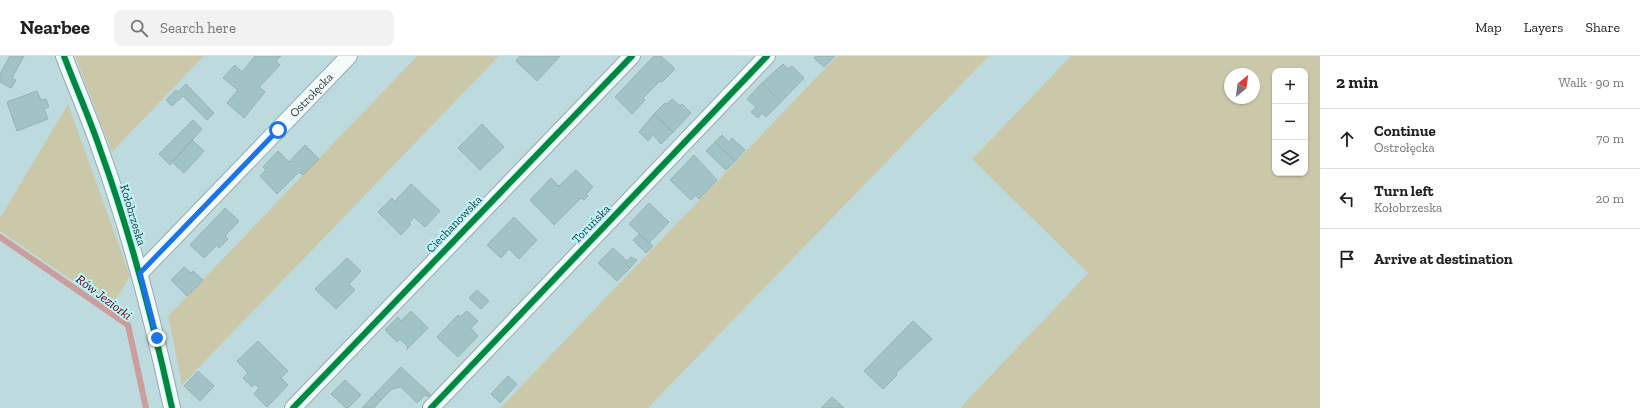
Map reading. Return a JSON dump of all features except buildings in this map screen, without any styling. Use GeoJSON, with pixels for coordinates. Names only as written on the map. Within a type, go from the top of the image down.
{"type":"FeatureCollection","features":[{"type":"Feature","properties":{"kind":"street","name":"Kołobrzeska"},"geometry":{"type":"LineString","coordinates":[[64,56],[102,152],[140,273],[172,408]]}},
{"type":"Feature","properties":{"kind":"street","name":"Ostrołęcka"},"geometry":{"type":"LineString","coordinates":[[140,273],[349,56]]}},
{"type":"Feature","properties":{"kind":"street","name":"Ciechanowska"},"geometry":{"type":"LineString","coordinates":[[293,408],[632,56]]}},
{"type":"Feature","properties":{"kind":"street","name":"Toruńska"},"geometry":{"type":"LineString","coordinates":[[431,408],[767,56]]}},
{"type":"Feature","properties":{"kind":"shaded area"},"geometry":{"type":"Polygon","coordinates":[[[75,56],[204,56],[112,152],[75,56]]]}},
{"type":"Feature","properties":{"kind":"shaded area"},"geometry":{"type":"Polygon","coordinates":[[[417,56],[499,56],[182,385],[168,316],[417,56]]]}},
{"type":"Feature","properties":{"kind":"shaded area"},"geometry":{"type":"Polygon","coordinates":[[[837,56],[989,56],[648,408],[500,408],[837,56]]]}},
{"type":"Feature","properties":{"kind":"shaded area"},"geometry":{"type":"Polygon","coordinates":[[[1071,56],[1320,56],[1320,408],[960,408],[1088,273],[972,159],[1071,56]]]}},
{"type":"Feature","properties":{"kind":"shaded area"},"geometry":{"type":"Polygon","coordinates":[[[68,104],[130,276],[111,307],[0,231],[0,218],[68,104]]]}},
{"type":"Feature","properties":{"kind":"waterway","name":"Rów Jeziorki"},"geometry":{"type":"LineString","coordinates":[[0,237],[128,325],[146,408]]}},
{"type":"Feature","properties":{"kind":"cycle path"},"geometry":{"type":"LineString","coordinates":[[64,56],[97,140],[132,247],[172,408]]}},
{"type":"Feature","properties":{"kind":"cycle path"},"geometry":{"type":"LineString","coordinates":[[293,408],[632,56]]}},
{"type":"Feature","properties":{"kind":"cycle path"},"geometry":{"type":"LineString","coordinates":[[431,408],[767,56]]}},
{"type":"Feature","properties":{"kind":"route"},"geometry":{"type":"LineString","coordinates":[[157,338],[140,273],[278,130]]}}]}
